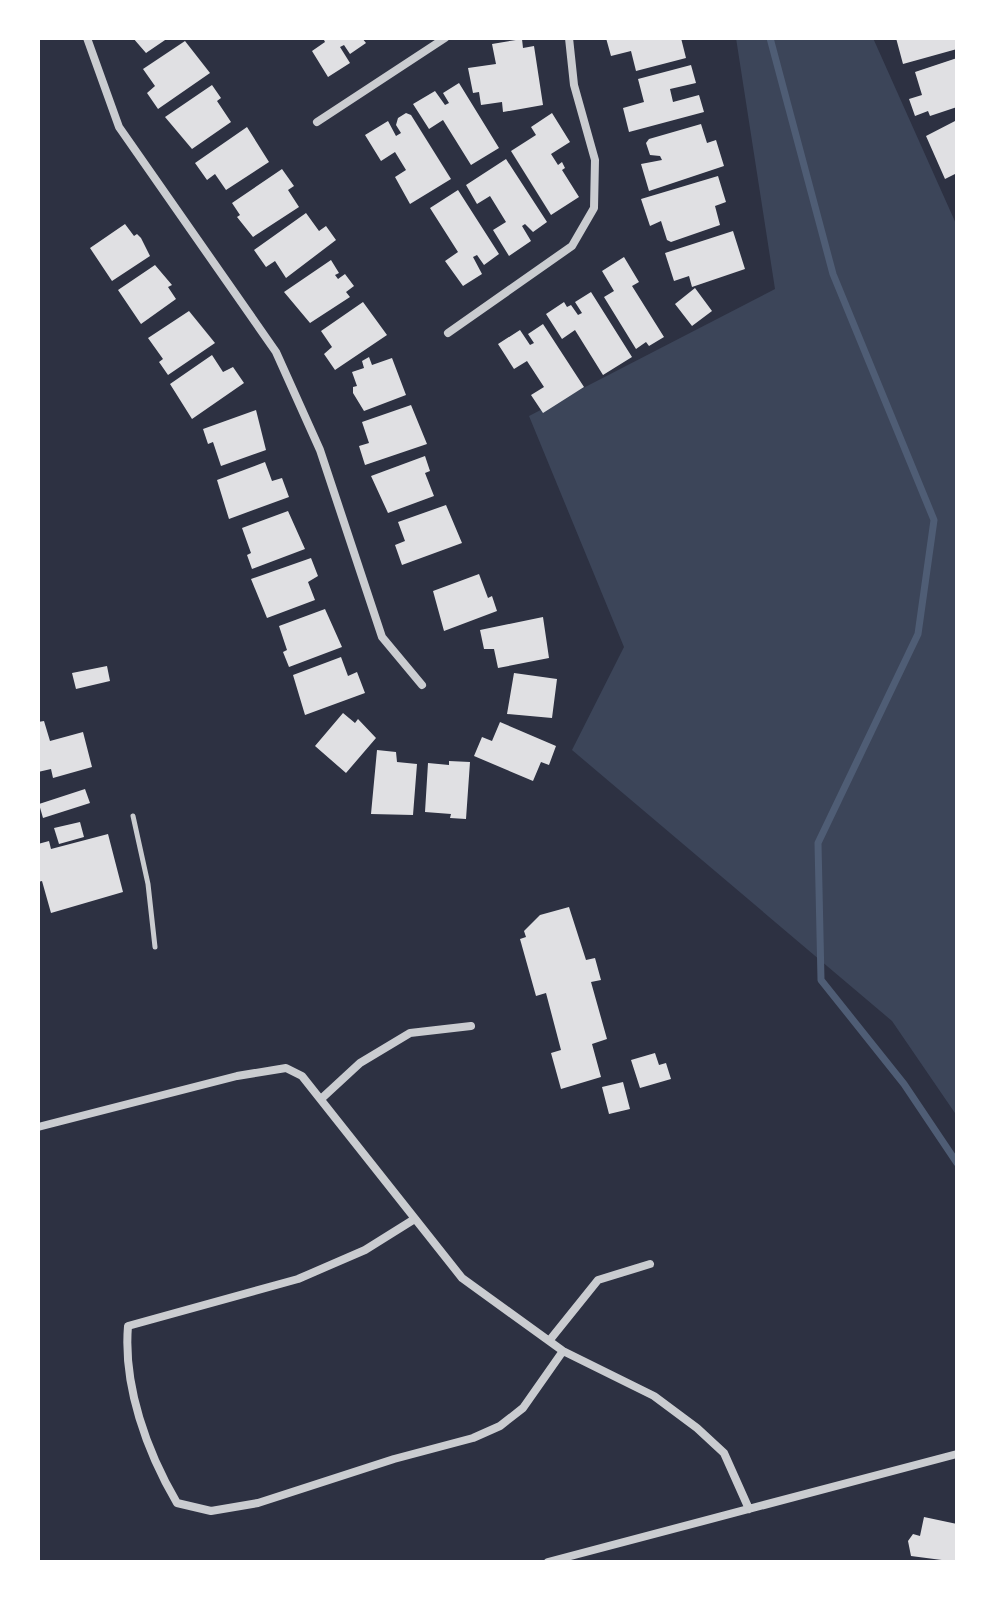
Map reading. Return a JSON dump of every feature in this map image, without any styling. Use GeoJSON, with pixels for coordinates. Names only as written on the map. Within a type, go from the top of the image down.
{"type":"FeatureCollection","features":[{"type":"Feature","properties":{"kind":"street"},"geometry":{"type":"LineString","coordinates":[[87,38],[119,127],[276,352],[292,382],[320,450],[382,637],[422,685]]}},
{"type":"Feature","properties":{"kind":"street"},"geometry":{"type":"LineString","coordinates":[[317,122],[445,38]]}},
{"type":"Feature","properties":{"kind":"street"},"geometry":{"type":"LineString","coordinates":[[448,333],[572,246],[594,208],[595,160],[574,85],[569,38]]}},
{"type":"Feature","properties":{"kind":"street"},"geometry":{"type":"LineString","coordinates":[[321,1099],[360,1063],[410,1033],[471,1026]]}},
{"type":"Feature","properties":{"kind":"street"},"geometry":{"type":"LineString","coordinates":[[38,1127],[237,1076],[286,1068],[302,1076],[462,1278],[563,1351],[654,1396],[697,1428],[724,1453],[749,1509]]}},
{"type":"Feature","properties":{"kind":"street"},"geometry":{"type":"LineString","coordinates":[[413,1220],[365,1250],[310,1274],[128,1326],[125,1357],[143,1426],[163,1479],[177,1503],[211,1511],[258,1503],[394,1459],[473,1438],[500,1426],[523,1408],[563,1351]]}},
{"type":"Feature","properties":{"kind":"street"},"geometry":{"type":"LineString","coordinates":[[549,1341],[598,1280],[650,1264]]}},
{"type":"Feature","properties":{"kind":"street"},"geometry":{"type":"LineString","coordinates":[[548,1562],[957,1454]]}},
{"type":"Feature","properties":{"kind":"lane"},"geometry":{"type":"LineString","coordinates":[[133,816],[148,884],[155,947]]}},
{"type":"Feature","properties":{"kind":"shaded area"},"geometry":{"type":"Polygon","coordinates":[[[736,38],[873,38],[957,226],[957,1116],[892,1021],[572,750],[624,647],[529,416],[775,289],[736,38]]]}},
{"type":"Feature","properties":{"kind":"building"},"geometry":{"type":"Polygon","coordinates":[[[133,38],[168,38],[146,53],[133,38]]]}},
{"type":"Feature","properties":{"kind":"building"},"geometry":{"type":"Polygon","coordinates":[[[323,38],[362,38],[366,43],[350,54],[344,45],[340,47],[350,63],[328,77],[312,51],[325,42],[323,38]]]}},
{"type":"Feature","properties":{"kind":"building"},"geometry":{"type":"Polygon","coordinates":[[[606,38],[681,38],[686,58],[636,71],[631,51],[611,56],[606,38]]]}},
{"type":"Feature","properties":{"kind":"building"},"geometry":{"type":"Polygon","coordinates":[[[896,38],[957,38],[957,49],[903,64],[896,38]]]}},
{"type":"Feature","properties":{"kind":"building"},"geometry":{"type":"Polygon","coordinates":[[[522,39],[523,48],[534,46],[543,105],[503,112],[502,102],[481,105],[479,92],[473,93],[468,68],[496,64],[492,44],[522,39]]]}},
{"type":"Feature","properties":{"kind":"building"},"geometry":{"type":"Polygon","coordinates":[[[185,41],[210,73],[158,109],[147,93],[155,86],[143,69],[185,41]]]}},
{"type":"Feature","properties":{"kind":"building"},"geometry":{"type":"Polygon","coordinates":[[[957,58],[957,107],[930,116],[928,111],[915,116],[909,99],[922,95],[915,72],[957,58]]]}},
{"type":"Feature","properties":{"kind":"building"},"geometry":{"type":"Polygon","coordinates":[[[691,65],[696,83],[670,89],[673,102],[699,95],[704,112],[629,132],[623,108],[644,102],[638,79],[691,65]]]}},
{"type":"Feature","properties":{"kind":"building"},"geometry":{"type":"Polygon","coordinates":[[[459,83],[499,148],[471,165],[443,120],[429,129],[413,104],[435,91],[445,105],[449,103],[443,93],[459,83]]]}},
{"type":"Feature","properties":{"kind":"building"},"geometry":{"type":"Polygon","coordinates":[[[212,85],[221,98],[217,101],[231,122],[192,149],[165,117],[212,85]]]}},
{"type":"Feature","properties":{"kind":"building"},"geometry":{"type":"Polygon","coordinates":[[[406,113],[411,115],[451,179],[410,204],[395,177],[406,170],[395,152],[381,161],[365,135],[388,121],[396,136],[401,133],[396,125],[398,118],[406,113]]]}},
{"type":"Feature","properties":{"kind":"building"},"geometry":{"type":"Polygon","coordinates":[[[552,113],[570,142],[551,154],[558,165],[562,162],[565,168],[562,170],[579,197],[551,215],[511,151],[536,135],[531,127],[552,113]]]}},
{"type":"Feature","properties":{"kind":"building"},"geometry":{"type":"Polygon","coordinates":[[[957,120],[957,173],[945,179],[926,136],[957,120]]]}},
{"type":"Feature","properties":{"kind":"building"},"geometry":{"type":"Polygon","coordinates":[[[701,124],[707,143],[716,140],[724,166],[649,191],[641,164],[662,160],[660,156],[650,155],[646,143],[649,139],[701,124]]]}},
{"type":"Feature","properties":{"kind":"building"},"geometry":{"type":"Polygon","coordinates":[[[247,127],[269,162],[226,190],[215,174],[207,180],[195,163],[247,127]]]}},
{"type":"Feature","properties":{"kind":"building"},"geometry":{"type":"Polygon","coordinates":[[[506,159],[547,222],[533,232],[525,224],[522,226],[531,241],[509,256],[493,230],[506,222],[490,196],[477,204],[466,185],[506,159]]]}},
{"type":"Feature","properties":{"kind":"building"},"geometry":{"type":"Polygon","coordinates":[[[282,169],[294,186],[288,190],[299,207],[253,237],[237,217],[240,215],[232,203],[282,169]]]}},
{"type":"Feature","properties":{"kind":"building"},"geometry":{"type":"Polygon","coordinates":[[[718,176],[726,202],[715,206],[720,225],[671,242],[667,240],[661,221],[650,226],[641,199],[718,176]]]}},
{"type":"Feature","properties":{"kind":"building"},"geometry":{"type":"Polygon","coordinates":[[[458,190],[499,254],[484,265],[477,255],[473,257],[482,274],[463,286],[445,261],[458,252],[430,208],[458,190]]]}},
{"type":"Feature","properties":{"kind":"building"},"geometry":{"type":"Polygon","coordinates":[[[306,213],[319,231],[326,226],[336,240],[286,278],[275,261],[266,267],[254,250],[306,213]]]}},
{"type":"Feature","properties":{"kind":"building"},"geometry":{"type":"Polygon","coordinates":[[[125,224],[134,236],[137,234],[141,238],[150,256],[112,281],[90,248],[125,224]]]}},
{"type":"Feature","properties":{"kind":"building"},"geometry":{"type":"Polygon","coordinates":[[[733,231],[745,269],[692,287],[689,276],[674,281],[665,253],[733,231]]]}},
{"type":"Feature","properties":{"kind":"building"},"geometry":{"type":"Polygon","coordinates":[[[624,257],[639,282],[632,286],[664,337],[649,346],[646,342],[636,349],[604,297],[614,291],[602,271],[624,257]]]}},
{"type":"Feature","properties":{"kind":"building"},"geometry":{"type":"Polygon","coordinates":[[[331,260],[339,273],[335,275],[338,279],[345,274],[354,286],[346,292],[350,297],[310,323],[284,292],[331,260]]]}},
{"type":"Feature","properties":{"kind":"building"},"geometry":{"type":"Polygon","coordinates":[[[155,265],[172,285],[168,287],[176,299],[141,324],[118,290],[155,265]]]}},
{"type":"Feature","properties":{"kind":"building"},"geometry":{"type":"Polygon","coordinates":[[[695,288],[712,311],[692,326],[675,304],[695,288]]]}},
{"type":"Feature","properties":{"kind":"building"},"geometry":{"type":"Polygon","coordinates":[[[591,292],[632,357],[603,375],[575,330],[562,339],[546,314],[564,302],[567,307],[571,305],[578,315],[582,313],[575,302],[591,292]]]}},
{"type":"Feature","properties":{"kind":"building"},"geometry":{"type":"Polygon","coordinates":[[[363,302],[387,335],[335,370],[324,354],[332,347],[321,331],[363,302]]]}},
{"type":"Feature","properties":{"kind":"building"},"geometry":{"type":"Polygon","coordinates":[[[189,311],[215,343],[168,375],[159,362],[163,359],[148,338],[189,311]]]}},
{"type":"Feature","properties":{"kind":"building"},"geometry":{"type":"Polygon","coordinates":[[[543,324],[584,387],[543,413],[531,395],[544,387],[527,361],[514,369],[498,344],[520,330],[530,345],[534,343],[528,334],[543,324]]]}},
{"type":"Feature","properties":{"kind":"building"},"geometry":{"type":"Polygon","coordinates":[[[212,355],[223,372],[233,367],[244,383],[192,419],[170,384],[212,355]]]}},
{"type":"Feature","properties":{"kind":"building"},"geometry":{"type":"Polygon","coordinates":[[[369,357],[372,365],[392,358],[406,395],[364,411],[353,393],[353,387],[357,386],[352,372],[364,368],[362,361],[369,357]]]}},
{"type":"Feature","properties":{"kind":"building"},"geometry":{"type":"Polygon","coordinates":[[[411,405],[427,444],[365,465],[359,446],[369,443],[362,422],[411,405]]]}},
{"type":"Feature","properties":{"kind":"building"},"geometry":{"type":"Polygon","coordinates":[[[256,410],[266,450],[221,466],[213,442],[208,444],[203,429],[256,410]]]}},
{"type":"Feature","properties":{"kind":"building"},"geometry":{"type":"Polygon","coordinates":[[[425,456],[430,471],[425,473],[434,496],[388,513],[371,476],[425,456]]]}},
{"type":"Feature","properties":{"kind":"building"},"geometry":{"type":"Polygon","coordinates":[[[265,462],[272,481],[282,478],[289,497],[229,519],[217,480],[265,462]]]}},
{"type":"Feature","properties":{"kind":"building"},"geometry":{"type":"Polygon","coordinates":[[[446,505],[462,543],[402,565],[395,545],[405,541],[398,522],[446,505]]]}},
{"type":"Feature","properties":{"kind":"building"},"geometry":{"type":"Polygon","coordinates":[[[288,511],[305,549],[252,569],[247,555],[251,553],[242,528],[288,511]]]}},
{"type":"Feature","properties":{"kind":"building"},"geometry":{"type":"Polygon","coordinates":[[[311,558],[318,576],[308,582],[315,600],[267,618],[251,579],[311,558]]]}},
{"type":"Feature","properties":{"kind":"building"},"geometry":{"type":"Polygon","coordinates":[[[479,574],[488,598],[492,596],[497,611],[444,631],[433,591],[479,574]]]}},
{"type":"Feature","properties":{"kind":"building"},"geometry":{"type":"Polygon","coordinates":[[[325,609],[342,647],[289,667],[279,626],[325,609]]]}},
{"type":"Feature","properties":{"kind":"building"},"geometry":{"type":"Polygon","coordinates":[[[543,617],[549,658],[498,668],[494,649],[484,649],[480,630],[543,617]]]}},
{"type":"Feature","properties":{"kind":"building"},"geometry":{"type":"Polygon","coordinates":[[[341,657],[348,676],[357,672],[365,693],[305,715],[293,675],[341,657]]]}},
{"type":"Feature","properties":{"kind":"building"},"geometry":{"type":"Polygon","coordinates":[[[107,666],[110,681],[76,689],[72,673],[107,666]]]}},
{"type":"Feature","properties":{"kind":"building"},"geometry":{"type":"Polygon","coordinates":[[[514,673],[557,679],[552,718],[507,714],[514,673]]]}},
{"type":"Feature","properties":{"kind":"building"},"geometry":{"type":"Polygon","coordinates":[[[343,713],[355,723],[358,719],[376,738],[346,773],[315,746],[343,713]]]}},
{"type":"Feature","properties":{"kind":"building"},"geometry":{"type":"Polygon","coordinates":[[[44,721],[50,741],[83,732],[92,767],[53,778],[51,769],[38,772],[38,722],[44,721]]]}},
{"type":"Feature","properties":{"kind":"building"},"geometry":{"type":"Polygon","coordinates":[[[500,722],[556,746],[549,765],[541,762],[533,781],[474,756],[482,737],[492,741],[500,722]]]}},
{"type":"Feature","properties":{"kind":"building"},"geometry":{"type":"Polygon","coordinates":[[[377,750],[396,752],[397,762],[417,764],[413,815],[371,814],[377,750]]]}},
{"type":"Feature","properties":{"kind":"building"},"geometry":{"type":"Polygon","coordinates":[[[449,761],[470,762],[466,819],[450,818],[451,814],[425,812],[428,763],[449,765],[449,761]]]}},
{"type":"Feature","properties":{"kind":"building"},"geometry":{"type":"Polygon","coordinates":[[[85,789],[90,803],[43,818],[39,804],[85,789]]]}},
{"type":"Feature","properties":{"kind":"building"},"geometry":{"type":"Polygon","coordinates":[[[80,822],[84,837],[59,844],[54,828],[80,822]]]}},
{"type":"Feature","properties":{"kind":"building"},"geometry":{"type":"Polygon","coordinates":[[[108,834],[123,892],[51,913],[42,881],[38,882],[38,844],[49,841],[51,849],[108,834]]]}},
{"type":"Feature","properties":{"kind":"building"},"geometry":{"type":"Polygon","coordinates":[[[569,907],[586,960],[595,958],[601,980],[591,982],[607,1039],[592,1044],[601,1077],[561,1089],[551,1053],[561,1050],[546,993],[536,996],[520,939],[526,937],[524,931],[540,915],[569,907]]]}},
{"type":"Feature","properties":{"kind":"building"},"geometry":{"type":"Polygon","coordinates":[[[655,1053],[659,1065],[666,1063],[671,1079],[640,1088],[631,1060],[655,1053]]]}},
{"type":"Feature","properties":{"kind":"building"},"geometry":{"type":"Polygon","coordinates":[[[623,1082],[630,1109],[609,1114],[602,1087],[623,1082]]]}},
{"type":"Feature","properties":{"kind":"building"},"geometry":{"type":"Polygon","coordinates":[[[924,1517],[957,1524],[957,1562],[911,1556],[908,1541],[913,1534],[920,1536],[924,1517]]]}},
{"type":"Feature","properties":{"kind":"waterway"},"geometry":{"type":"LineString","coordinates":[[770,38],[833,274],[934,520],[918,634],[818,843],[821,980],[904,1084],[957,1163]]}}]}
